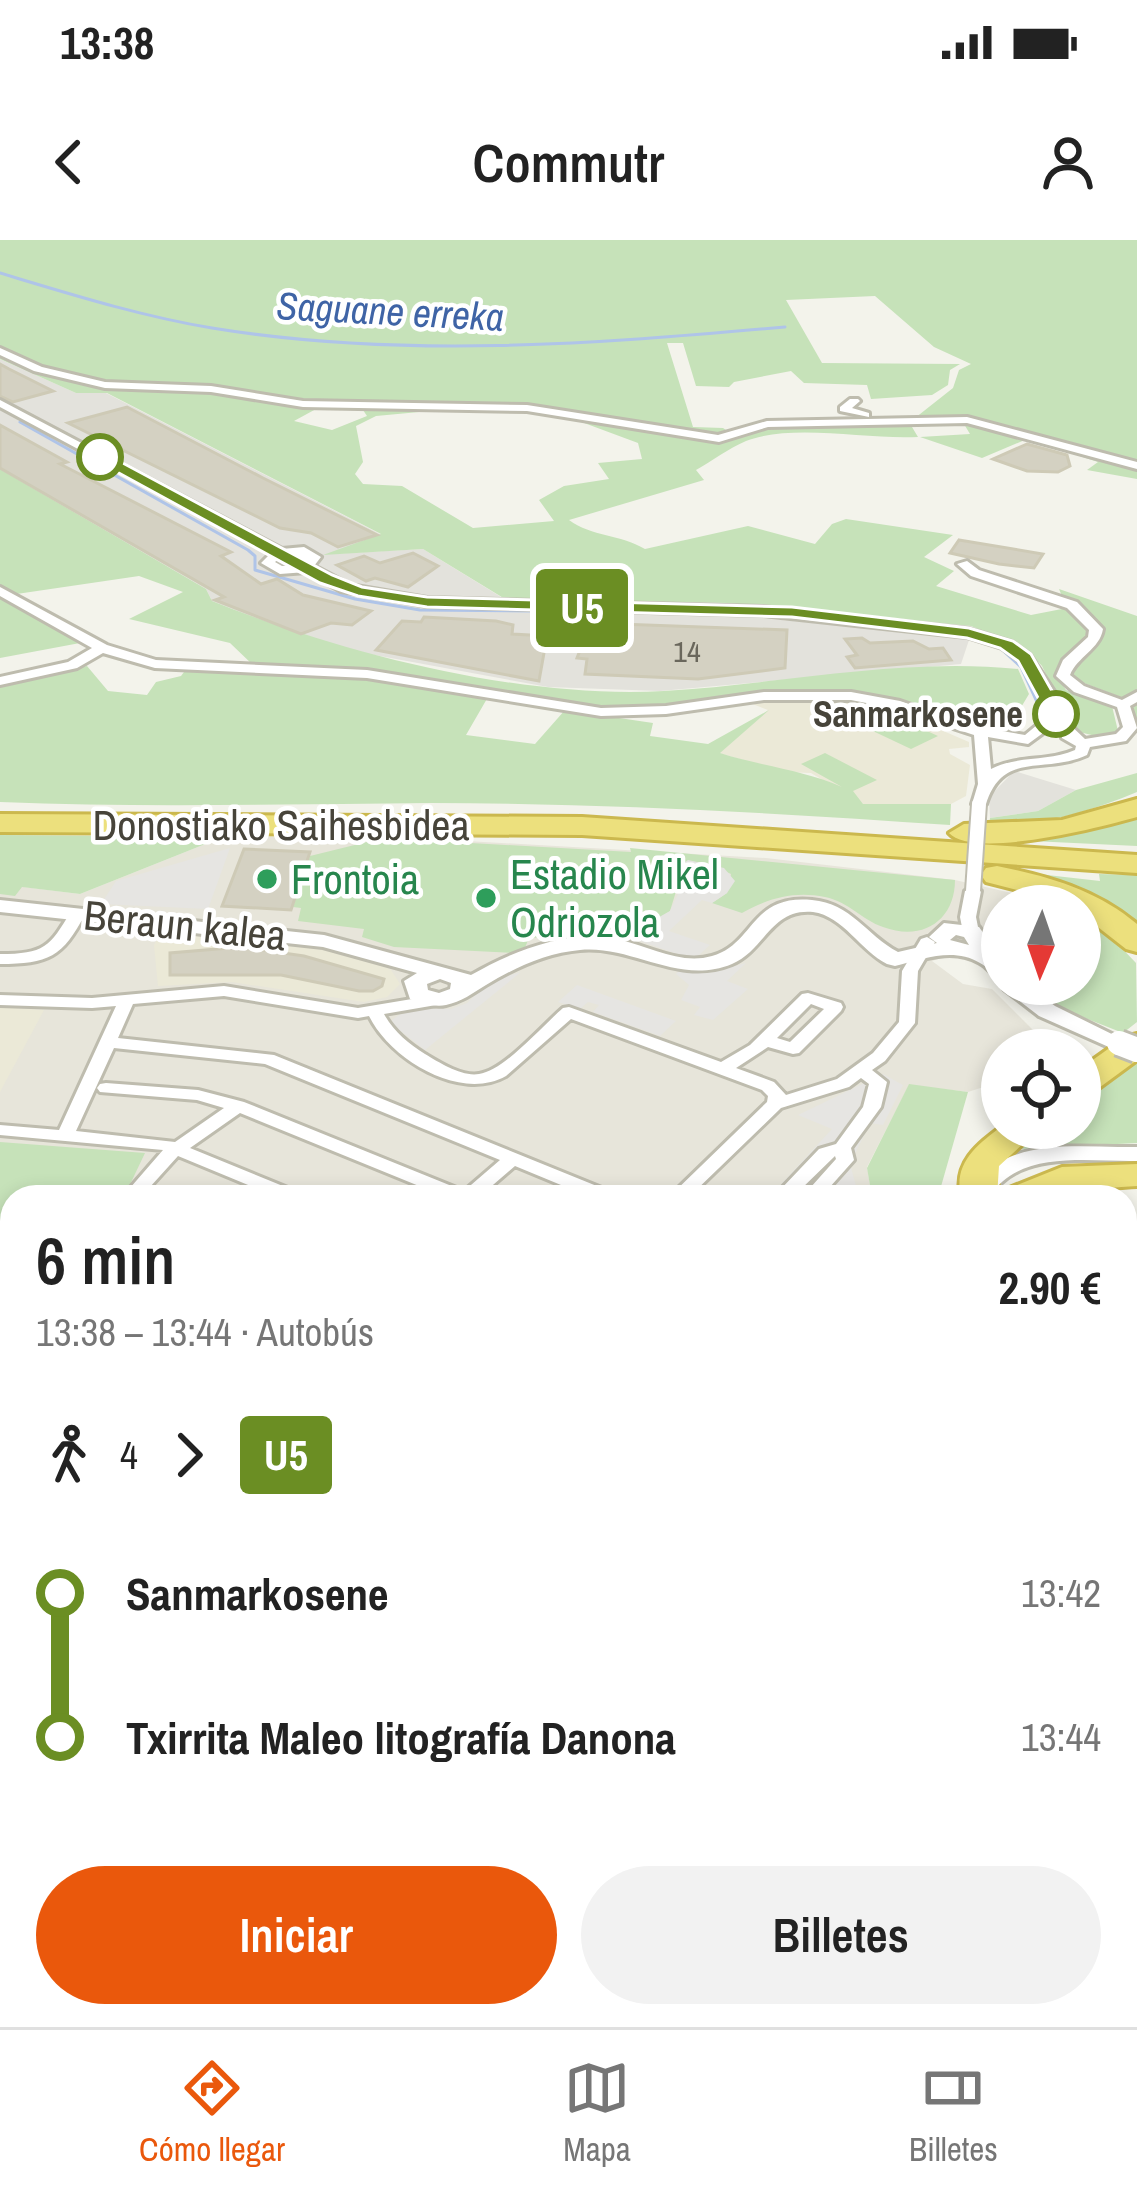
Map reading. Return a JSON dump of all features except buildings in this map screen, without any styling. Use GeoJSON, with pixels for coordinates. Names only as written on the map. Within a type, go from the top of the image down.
{"type":"FeatureCollection","features":[{"type":"Feature","properties":{"kind":"highway"},"geometry":{"type":"LineString","coordinates":[[644,818],[710,816],[1006,834],[1082,826],[1137,808]]}},
{"type":"Feature","properties":{"kind":"highway","name":"Donostiako Saihesbidea"},"geometry":{"type":"LineString","coordinates":[[0,812],[644,818],[1137,854]]}},
{"type":"Feature","properties":{"kind":"highway","name":"Donostiako Saihesbidea"},"geometry":{"type":"LineString","coordinates":[[0,823],[490,824],[694,832],[1137,865]]}},
{"type":"Feature","properties":{"kind":"highway"},"geometry":{"type":"LineString","coordinates":[[694,832],[1035,884],[1097,909],[1137,942]]}},
{"type":"Feature","properties":{"kind":"highway"},"geometry":{"type":"LineString","coordinates":[[1101,1070],[1131,1046]]}},
{"type":"Feature","properties":{"kind":"highway"},"geometry":{"type":"LineString","coordinates":[[975,1185],[979,1166],[998,1149]]}},
{"type":"Feature","properties":{"kind":"highway"},"geometry":{"type":"LineString","coordinates":[[1038,1185],[1062,1178],[1137,1175]]}},
{"type":"Feature","properties":{"kind":"street"},"geometry":{"type":"LineString","coordinates":[[0,351],[38,369],[105,385],[211,389],[303,404],[527,408],[719,439],[767,424],[905,419]]}},
{"type":"Feature","properties":{"kind":"street"},"geometry":{"type":"LineString","coordinates":[[854,401],[844,409],[849,413],[991,423],[1137,466]]}},
{"type":"Feature","properties":{"kind":"street"},"geometry":{"type":"LineString","coordinates":[[0,403],[346,588],[412,601],[762,610],[969,633],[1006,645],[1025,658],[1052,700],[1056,716],[1078,741],[1080,755],[1013,764]]}},
{"type":"Feature","properties":{"kind":"street"},"geometry":{"type":"LineString","coordinates":[[0,591],[102,648],[155,664],[367,674],[601,712],[665,710],[764,696],[851,696],[895,704],[981,733],[1078,741],[1128,734],[1130,701],[1079,689],[1064,676],[1068,663],[1095,638],[1096,629],[1083,612],[975,573],[963,564]]}},
{"type":"Feature","properties":{"kind":"street"},"geometry":{"type":"LineString","coordinates":[[0,681],[72,665],[102,648]]}},
{"type":"Feature","properties":{"kind":"street"},"geometry":{"type":"LineString","coordinates":[[985,783],[1013,764],[1056,716]]}},
{"type":"Feature","properties":{"kind":"street"},"geometry":{"type":"LineString","coordinates":[[375,1012],[390,1040],[423,1060],[475,1080],[485,1080],[568,1012],[722,1069],[772,1095],[818,1091],[862,1071],[907,1023],[910,992],[959,943],[973,891],[979,804],[985,783],[981,733]]}},
{"type":"Feature","properties":{"kind":"street"},"geometry":{"type":"LineString","coordinates":[[1031,739],[1035,754],[1056,760]]}},
{"type":"Feature","properties":{"kind":"street"},"geometry":{"type":"LineString","coordinates":[[0,1000],[126,1002],[224,992],[334,1011],[375,1012],[454,997],[504,968],[582,942],[616,945],[672,963],[712,964],[738,953],[768,914],[796,905],[844,915],[874,944],[910,992]]}},
{"type":"Feature","properties":{"kind":"street","name":"Beraun kalea"},"geometry":{"type":"LineString","coordinates":[[0,906],[308,939],[442,972]]}},
{"type":"Feature","properties":{"kind":"street"},"geometry":{"type":"LineString","coordinates":[[0,959],[50,954],[60,947],[77,914]]}},
{"type":"Feature","properties":{"kind":"street"},"geometry":{"type":"LineString","coordinates":[[874,944],[896,959],[959,943]]}},
{"type":"Feature","properties":{"kind":"street","name":"Beraun kalea"},"geometry":{"type":"LineString","coordinates":[[369,952],[397,967],[418,994],[436,1000]]}},
{"type":"Feature","properties":{"kind":"street"},"geometry":{"type":"LineString","coordinates":[[395,1005],[420,977],[504,968]]}},
{"type":"Feature","properties":{"kind":"street"},"geometry":{"type":"LineString","coordinates":[[442,972],[463,980],[464,989]]}},
{"type":"Feature","properties":{"kind":"street"},"geometry":{"type":"LineString","coordinates":[[65,1135],[126,1002]]}},
{"type":"Feature","properties":{"kind":"street"},"geometry":{"type":"LineString","coordinates":[[1039,1005],[1131,1046]]}},
{"type":"Feature","properties":{"kind":"street"},"geometry":{"type":"LineString","coordinates":[[722,1069],[765,1040]]}},
{"type":"Feature","properties":{"kind":"street"},"geometry":{"type":"LineString","coordinates":[[108,1042],[268,1059],[579,1185]]}},
{"type":"Feature","properties":{"kind":"street"},"geometry":{"type":"LineString","coordinates":[[794,1185],[825,1153],[842,1148],[879,1091],[875,1078],[862,1071]]}},
{"type":"Feature","properties":{"kind":"street"},"geometry":{"type":"LineString","coordinates":[[106,1088],[198,1095],[267,1114],[437,1185]]}},
{"type":"Feature","properties":{"kind":"street"},"geometry":{"type":"LineString","coordinates":[[689,1185],[772,1095]]}},
{"type":"Feature","properties":{"kind":"street"},"geometry":{"type":"LineString","coordinates":[[141,1185],[178,1148],[238,1106]]}},
{"type":"Feature","properties":{"kind":"street"},"geometry":{"type":"LineString","coordinates":[[0,1130],[178,1148],[265,1185]]}},
{"type":"Feature","properties":{"kind":"street"},"geometry":{"type":"LineString","coordinates":[[823,1185],[845,1160],[842,1148]]}},
{"type":"Feature","properties":{"kind":"street"},"geometry":{"type":"LineString","coordinates":[[985,1185],[990,1176],[1016,1162],[1137,1154]]}},
{"type":"Feature","properties":{"kind":"street"},"geometry":{"type":"LineString","coordinates":[[480,1185],[514,1157]]}},
{"type":"Feature","properties":{"kind":"shaded area"},"geometry":{"type":"Polygon","coordinates":[[[0,359],[76,393],[106,393],[382,535],[329,554],[423,549],[524,611],[727,615],[970,637],[961,664],[660,691],[548,687],[369,654],[300,636],[212,601],[206,589],[0,469],[0,359]]]}},
{"type":"Feature","properties":{"kind":"shaded area"},"geometry":{"type":"Polygon","coordinates":[[[871,700],[969,742],[969,747],[949,749],[970,765],[966,796],[951,804],[863,804],[811,773],[784,772],[719,753],[768,710],[745,701],[871,700]]]}},
{"type":"Feature","properties":{"kind":"shaded area"},"geometry":{"type":"Polygon","coordinates":[[[1014,771],[1076,790],[1038,811],[990,818],[989,797],[1014,771]]]}},
{"type":"Feature","properties":{"kind":"shaded area"},"geometry":{"type":"Polygon","coordinates":[[[378,836],[766,858],[955,880],[981,886],[981,945],[932,961],[963,984],[981,987],[981,1005],[1008,1005],[1032,1029],[981,1029],[981,1088],[968,1092],[909,1085],[867,1167],[870,1185],[0,1185],[0,884],[80,894],[223,837],[378,836]]]}},
{"type":"Feature","properties":{"kind":"shaded area"},"geometry":{"type":"Polygon","coordinates":[[[230,848],[208,909],[101,904],[116,881],[230,848]]]}},
{"type":"Feature","properties":{"kind":"shaded area"},"geometry":{"type":"Polygon","coordinates":[[[688,860],[724,868],[735,881],[712,903],[702,900],[669,931],[710,945],[698,956],[686,957],[625,936],[670,911],[678,894],[670,873],[688,860]]]}},
{"type":"Feature","properties":{"kind":"shaded area"},"geometry":{"type":"Polygon","coordinates":[[[160,933],[328,949],[380,964],[400,984],[387,997],[364,1002],[232,982],[158,986],[154,945],[160,933]]]}},
{"type":"Feature","properties":{"kind":"shaded area"},"geometry":{"type":"Polygon","coordinates":[[[746,963],[727,981],[748,989],[713,1020],[694,1015],[700,1007],[681,1000],[689,985],[676,974],[680,970],[717,971],[746,963]]]}},
{"type":"Feature","properties":{"kind":"shaded area"},"geometry":{"type":"Polygon","coordinates":[[[521,972],[425,1050],[394,1026],[392,1020],[399,1015],[422,1008],[451,1009],[467,1003],[490,981],[521,972]]]}},
{"type":"Feature","properties":{"kind":"shaded area"},"geometry":{"type":"Polygon","coordinates":[[[577,985],[676,1021],[660,1036],[593,1012],[599,1005],[588,1002],[580,1009],[558,1002],[577,985]]]}},
{"type":"Feature","properties":{"kind":"shaded area"},"geometry":{"type":"Polygon","coordinates":[[[0,1007],[44,1010],[0,1092],[0,1007]]]}},
{"type":"Feature","properties":{"kind":"shaded area"},"geometry":{"type":"Polygon","coordinates":[[[883,1074],[903,1085],[883,1125],[870,1123],[850,1164],[856,1185],[780,1185],[832,1129],[798,1115],[883,1074]]]}},
{"type":"Feature","properties":{"kind":"green space"},"geometry":{"type":"Polygon","coordinates":[[[0,240],[1137,240],[1137,479],[1087,470],[1098,462],[1027,439],[982,458],[920,437],[970,434],[961,419],[915,418],[953,388],[959,370],[971,364],[934,347],[875,296],[786,300],[822,363],[960,364],[950,370],[948,385],[932,395],[871,399],[867,385],[804,383],[791,371],[729,387],[696,386],[683,343],[667,343],[693,427],[723,428],[732,434],[717,438],[535,408],[303,403],[208,387],[162,386],[316,409],[294,421],[332,430],[367,416],[361,407],[426,406],[430,411],[376,416],[356,426],[363,462],[355,474],[363,484],[402,486],[473,528],[554,521],[539,500],[564,486],[609,479],[598,463],[642,459],[638,443],[568,417],[716,441],[769,426],[909,422],[918,437],[786,433],[746,441],[696,470],[704,480],[569,520],[645,549],[748,526],[815,544],[832,524],[846,519],[953,535],[924,557],[954,571],[936,586],[1031,615],[1067,608],[1059,589],[1137,616],[1137,720],[1123,698],[1055,672],[1066,690],[1112,706],[1118,731],[1100,737],[1079,732],[1065,715],[1042,666],[1025,648],[971,626],[728,603],[505,599],[423,549],[323,555],[381,534],[107,393],[76,393],[0,359],[0,240]]]}},
{"type":"Feature","properties":{"kind":"green space"},"geometry":{"type":"Polygon","coordinates":[[[0,469],[206,589],[212,601],[318,639],[434,669],[609,692],[974,666],[1018,669],[1029,694],[1011,724],[994,729],[902,700],[859,693],[804,693],[619,711],[410,680],[254,666],[230,643],[129,619],[183,592],[139,576],[3,596],[80,643],[0,658],[0,469]]]}},
{"type":"Feature","properties":{"kind":"green space"},"geometry":{"type":"Polygon","coordinates":[[[87,666],[108,691],[147,695],[156,682],[181,676],[187,668],[380,678],[488,697],[466,735],[535,744],[565,710],[653,723],[650,736],[708,744],[769,710],[720,753],[842,787],[801,764],[825,753],[877,780],[853,791],[863,804],[951,804],[950,825],[560,805],[0,802],[0,682],[87,666]]]}},
{"type":"Feature","properties":{"kind":"green space"},"geometry":{"type":"Polygon","coordinates":[[[868,704],[938,736],[911,749],[841,716],[868,704]]]}},
{"type":"Feature","properties":{"kind":"green space"},"geometry":{"type":"Polygon","coordinates":[[[1137,773],[1137,792],[1119,799],[1047,820],[989,827],[990,818],[1038,811],[1076,790],[1137,773]]]}},
{"type":"Feature","properties":{"kind":"green space"},"geometry":{"type":"Polygon","coordinates":[[[1137,815],[1137,846],[988,839],[1071,834],[1137,815]]]}},
{"type":"Feature","properties":{"kind":"green space"},"geometry":{"type":"Polygon","coordinates":[[[0,835],[223,837],[80,894],[22,887],[15,896],[0,894],[0,835]]]}},
{"type":"Feature","properties":{"kind":"green space","name":"Estadio Mikel Odriozola"},"geometry":{"type":"Polygon","coordinates":[[[383,838],[631,852],[630,848],[955,880],[954,894],[934,924],[911,932],[883,927],[841,903],[814,895],[782,897],[742,913],[712,903],[727,893],[731,874],[707,863],[678,885],[670,911],[648,926],[619,934],[529,938],[524,950],[515,953],[394,947],[362,937],[364,929],[298,921],[301,908],[293,907],[310,856],[383,838]]]}},
{"type":"Feature","properties":{"kind":"green space"},"geometry":{"type":"Polygon","coordinates":[[[1003,870],[1100,881],[1099,874],[1137,875],[1137,931],[1101,915],[1101,885],[1036,885],[1003,870]]]}},
{"type":"Feature","properties":{"kind":"green space"},"geometry":{"type":"Polygon","coordinates":[[[1101,931],[1136,963],[1137,1022],[1123,1033],[1056,1005],[1101,1005],[1101,931]]]}},
{"type":"Feature","properties":{"kind":"green space"},"geometry":{"type":"Polygon","coordinates":[[[1137,1062],[1137,1143],[1101,1145],[1101,1084],[1137,1062]]]}},
{"type":"Feature","properties":{"kind":"green space"},"geometry":{"type":"Polygon","coordinates":[[[909,1084],[968,1092],[941,1185],[870,1185],[867,1168],[909,1084]]]}},
{"type":"Feature","properties":{"kind":"green space"},"geometry":{"type":"Polygon","coordinates":[[[0,1142],[145,1153],[130,1185],[0,1185],[0,1142]]]}},
{"type":"Feature","properties":{"kind":"waterway","name":"Saguane erreka"},"geometry":{"type":"LineString","coordinates":[[0,273],[185,323],[355,343],[498,346],[785,327]]}},
{"type":"Feature","properties":{"kind":"waterway"},"geometry":{"type":"LineString","coordinates":[[20,422],[248,550],[255,556],[255,570],[355,599],[420,610],[636,612]]}},
{"type":"Feature","properties":{"kind":"waterway"},"geometry":{"type":"LineString","coordinates":[[719,614],[792,618]]}},
{"type":"Feature","properties":{"kind":"waterway"},"geometry":{"type":"LineString","coordinates":[[998,646],[1021,667],[1038,704]]}},
{"type":"Feature","properties":{"kind":"bus line","name":"U5"},"geometry":{"type":"LineString","coordinates":[[100,457],[326,579],[358,591],[427,602],[792,612],[969,633],[991,638],[1025,658],[1056,714]]}},
{"type":"Feature","properties":{"kind":"place","name":"Sanmarkosene"},"geometry":{"type":"Point","coordinates":[1056,714]}},
{"type":"Feature","properties":{"kind":"place","name":"Frontoia"},"geometry":{"type":"Point","coordinates":[267,879]}},
{"type":"Feature","properties":{"kind":"place","name":"Estadio Mikel Odriozola"},"geometry":{"type":"Point","coordinates":[486,898]}}]}
